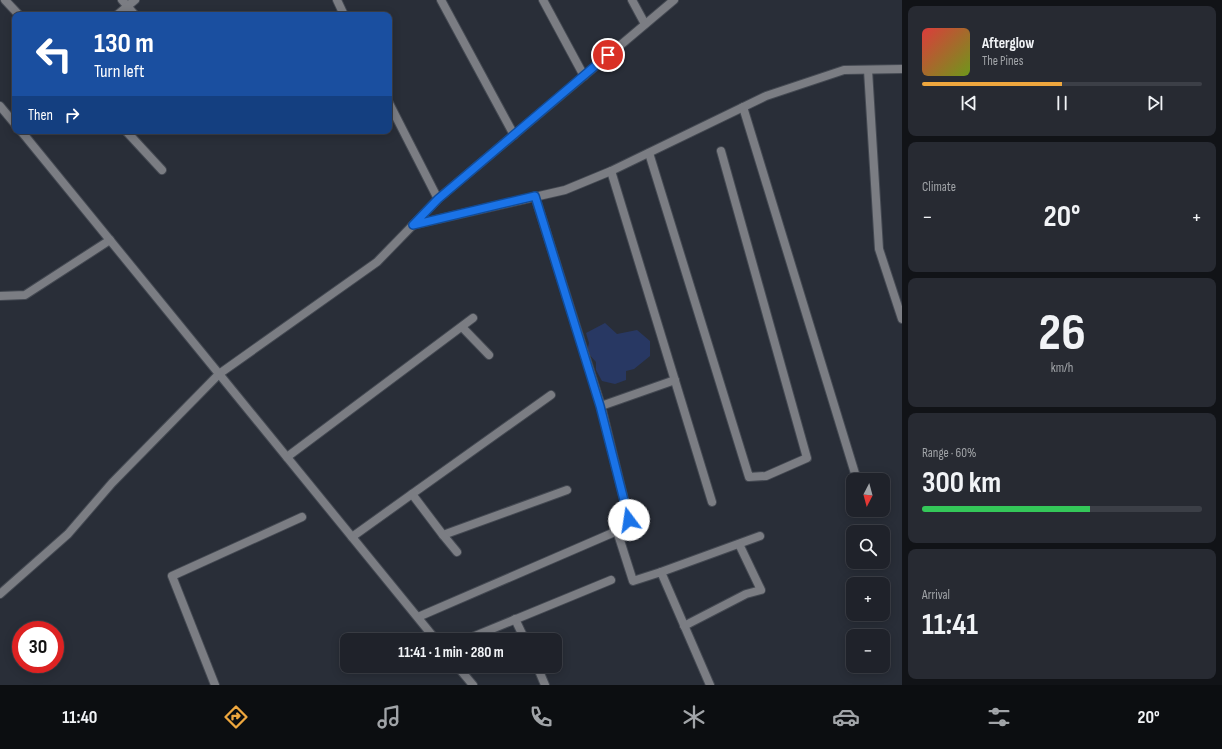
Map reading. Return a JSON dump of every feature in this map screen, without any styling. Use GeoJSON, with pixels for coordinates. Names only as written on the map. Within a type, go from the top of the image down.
{"type":"FeatureCollection","features":[{"type":"Feature","properties":{"kind":"street"},"geometry":{"type":"LineString","coordinates":[[5,0],[16,12]]}},
{"type":"Feature","properties":{"kind":"street"},"geometry":{"type":"LineString","coordinates":[[120,12],[124,3],[135,0]]}},
{"type":"Feature","properties":{"kind":"street"},"geometry":{"type":"LineString","coordinates":[[337,0],[343,12]]}},
{"type":"Feature","properties":{"kind":"street"},"geometry":{"type":"LineString","coordinates":[[441,0],[514,135]]}},
{"type":"Feature","properties":{"kind":"street"},"geometry":{"type":"LineString","coordinates":[[543,0],[584,76]]}},
{"type":"Feature","properties":{"kind":"street"},"geometry":{"type":"LineString","coordinates":[[632,0],[645,24]]}},
{"type":"Feature","properties":{"kind":"street"},"geometry":{"type":"LineString","coordinates":[[0,594],[68,534],[112,483],[229,365],[377,262],[438,199],[674,0]]}},
{"type":"Feature","properties":{"kind":"street"},"geometry":{"type":"LineString","coordinates":[[124,3],[132,12]]}},
{"type":"Feature","properties":{"kind":"street"},"geometry":{"type":"LineString","coordinates":[[413,225],[565,190],[611,171],[766,96],[844,70],[902,69]]}},
{"type":"Feature","properties":{"kind":"street"},"geometry":{"type":"LineString","coordinates":[[868,70],[879,249],[902,319]]}},
{"type":"Feature","properties":{"kind":"street"},"geometry":{"type":"LineString","coordinates":[[0,106],[12,120]]}},
{"type":"Feature","properties":{"kind":"street"},"geometry":{"type":"LineString","coordinates":[[743,108],[856,473]]}},
{"type":"Feature","properties":{"kind":"street"},"geometry":{"type":"LineString","coordinates":[[392,109],[438,199]]}},
{"type":"Feature","properties":{"kind":"street"},"geometry":{"type":"LineString","coordinates":[[23,134],[431,633]]}},
{"type":"Feature","properties":{"kind":"street"},"geometry":{"type":"LineString","coordinates":[[129,134],[162,170]]}},
{"type":"Feature","properties":{"kind":"street"},"geometry":{"type":"LineString","coordinates":[[649,153],[748,478],[766,476],[807,458],[721,150]]}},
{"type":"Feature","properties":{"kind":"street"},"geometry":{"type":"LineString","coordinates":[[611,171],[712,502]]}},
{"type":"Feature","properties":{"kind":"street"},"geometry":{"type":"LineString","coordinates":[[535,196],[600,406],[629,520]]}},
{"type":"Feature","properties":{"kind":"street"},"geometry":{"type":"LineString","coordinates":[[0,296],[26,294],[110,240]]}},
{"type":"Feature","properties":{"kind":"street"},"geometry":{"type":"LineString","coordinates":[[287,457],[473,318]]}},
{"type":"Feature","properties":{"kind":"street"},"geometry":{"type":"LineString","coordinates":[[462,327],[489,355]]}},
{"type":"Feature","properties":{"kind":"street"},"geometry":{"type":"LineString","coordinates":[[600,406],[675,380]]}},
{"type":"Feature","properties":{"kind":"street"},"geometry":{"type":"LineString","coordinates":[[352,537],[551,395]]}},
{"type":"Feature","properties":{"kind":"street"},"geometry":{"type":"LineString","coordinates":[[443,536],[567,490]]}},
{"type":"Feature","properties":{"kind":"street"},"geometry":{"type":"LineString","coordinates":[[412,494],[443,536],[457,552]]}},
{"type":"Feature","properties":{"kind":"street"},"geometry":{"type":"LineString","coordinates":[[215,685],[172,576],[302,517]]}},
{"type":"Feature","properties":{"kind":"street"},"geometry":{"type":"LineString","coordinates":[[418,617],[617,531],[633,581],[760,536]]}},
{"type":"Feature","properties":{"kind":"street"},"geometry":{"type":"LineString","coordinates":[[684,626],[746,594],[761,590],[739,544]]}},
{"type":"Feature","properties":{"kind":"street"},"geometry":{"type":"LineString","coordinates":[[661,572],[709,684]]}},
{"type":"Feature","properties":{"kind":"street"},"geometry":{"type":"LineString","coordinates":[[482,633],[611,580]]}},
{"type":"Feature","properties":{"kind":"street"},"geometry":{"type":"LineString","coordinates":[[515,619],[522,633]]}},
{"type":"Feature","properties":{"kind":"street"},"geometry":{"type":"LineString","coordinates":[[463,673],[473,685]]}},
{"type":"Feature","properties":{"kind":"street"},"geometry":{"type":"LineString","coordinates":[[540,673],[545,685]]}},
{"type":"Feature","properties":{"kind":"shaded area"},"geometry":{"type":"Polygon","coordinates":[[[605,323],[617,334],[637,330],[650,341],[650,356],[634,369],[626,371],[626,380],[615,384],[602,381],[596,370],[596,362],[587,352],[589,343],[586,333],[605,323]]]}},
{"type":"Feature","properties":{"kind":"route"},"geometry":{"type":"LineString","coordinates":[[608,55],[438,199],[413,225],[535,196],[600,406],[629,520]]}}]}
